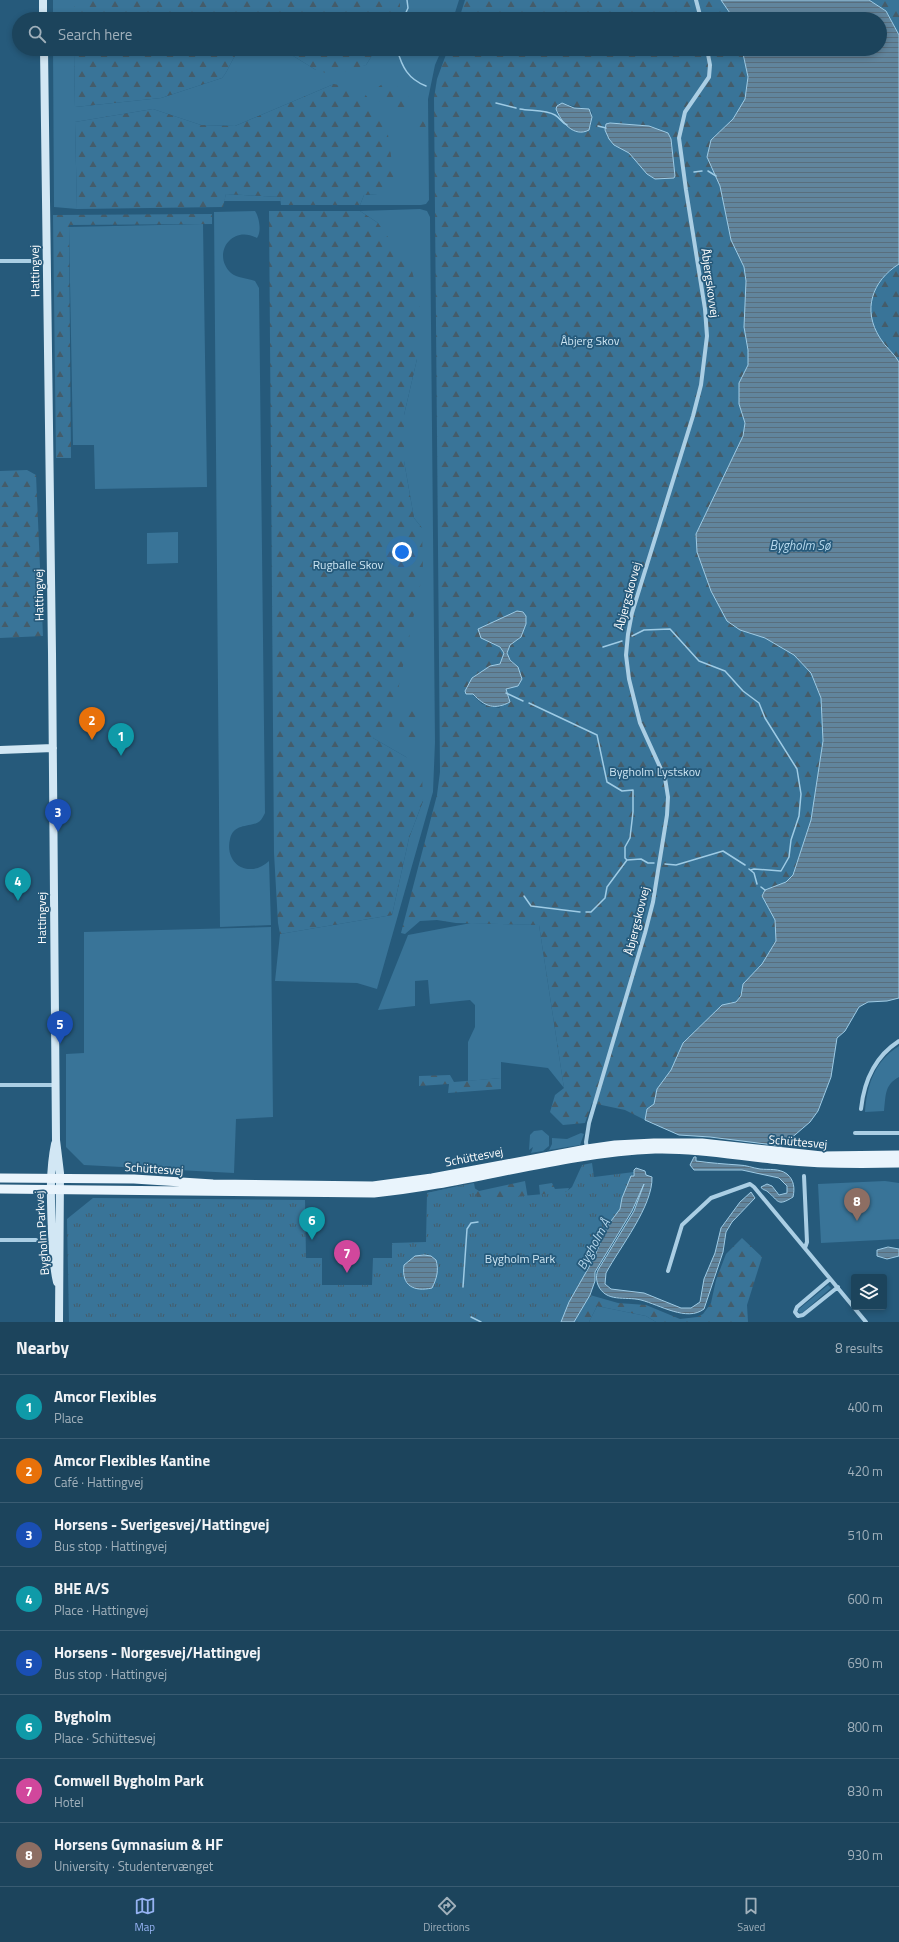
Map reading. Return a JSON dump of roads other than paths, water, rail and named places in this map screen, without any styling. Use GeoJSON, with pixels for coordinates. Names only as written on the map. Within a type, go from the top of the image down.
{"type":"FeatureCollection","features":[{"type":"Feature","properties":{"kind":"main road","name":"Schüttesvej"},"geometry":{"type":"LineString","coordinates":[[0,1178],[134,1179],[213,1184],[373,1186],[424,1179],[587,1149],[615,1145],[680,1142],[822,1156],[899,1155]]}},
{"type":"Feature","properties":{"kind":"main road","name":"Schüttesvej"},"geometry":{"type":"LineString","coordinates":[[0,1189],[374,1193],[406,1190],[489,1173],[616,1152],[654,1149],[702,1151],[822,1163],[899,1163]]}},
{"type":"Feature","properties":{"kind":"street"},"geometry":{"type":"LineString","coordinates":[[43,0],[43,12]]}},
{"type":"Feature","properties":{"kind":"street"},"geometry":{"type":"LineString","coordinates":[[696,0],[699,12]]}},
{"type":"Feature","properties":{"kind":"street","name":"Hattingvej"},"geometry":{"type":"LineString","coordinates":[[44,56],[53,748],[56,1178]]}},
{"type":"Feature","properties":{"kind":"street","name":"Åbjergskovvej"},"geometry":{"type":"LineString","coordinates":[[587,1149],[586,1142],[589,1123],[653,902],[667,815],[668,797],[665,778],[635,706],[626,655],[632,613],[693,416],[701,385],[707,336],[705,309],[679,138],[685,112],[709,77],[710,65],[708,56]]}},
{"type":"Feature","properties":{"kind":"street"},"geometry":{"type":"LineString","coordinates":[[0,261],[46,260]]}},
{"type":"Feature","properties":{"kind":"street"},"geometry":{"type":"LineString","coordinates":[[0,750],[53,748]]}},
{"type":"Feature","properties":{"kind":"street"},"geometry":{"type":"LineString","coordinates":[[861,1109],[862,1093],[873,1067],[880,1056],[899,1041]]}},
{"type":"Feature","properties":{"kind":"street"},"geometry":{"type":"LineString","coordinates":[[0,1085],[56,1085]]}},
{"type":"Feature","properties":{"kind":"street"},"geometry":{"type":"LineString","coordinates":[[855,1133],[899,1133]]}},
{"type":"Feature","properties":{"kind":"street"},"geometry":{"type":"LineString","coordinates":[[804,1176],[808,1225],[807,1242],[805,1248]]}},
{"type":"Feature","properties":{"kind":"street","name":"Bygholm Parkvej"},"geometry":{"type":"LineString","coordinates":[[56,1178],[54,1270],[59,1287],[59,1322]]}},
{"type":"Feature","properties":{"kind":"street"},"geometry":{"type":"LineString","coordinates":[[668,1271],[682,1225],[711,1198],[747,1184],[752,1184],[866,1322]]}},
{"type":"Feature","properties":{"kind":"street"},"geometry":{"type":"LineString","coordinates":[[0,1240],[36,1240]]}},
{"type":"Feature","properties":{"kind":"street"},"geometry":{"type":"LineString","coordinates":[[830,1279],[797,1307],[795,1312],[796,1314],[798,1316],[803,1315],[838,1287]]}},
{"type":"Feature","properties":{"kind":"water","name":"Bygholm Sø"},"geometry":{"type":"Polygon","coordinates":[[[721,0],[869,0],[887,12],[729,12],[721,0]]]}},
{"type":"Feature","properties":{"kind":"water","name":"Bygholm Sø"},"geometry":{"type":"Polygon","coordinates":[[[887,13],[899,35],[899,264],[882,279],[876,288],[871,307],[875,327],[882,341],[899,362],[899,998],[887,1001],[868,1002],[859,1007],[845,1031],[837,1038],[831,1077],[818,1111],[810,1122],[782,1146],[710,1137],[679,1135],[645,1120],[647,1109],[654,1104],[657,1089],[671,1070],[683,1043],[722,1005],[736,1002],[741,996],[743,984],[762,964],[776,941],[775,920],[762,896],[765,890],[786,882],[793,875],[811,820],[823,741],[821,698],[811,673],[794,655],[765,638],[740,630],[727,621],[711,591],[697,552],[696,534],[743,436],[745,423],[739,404],[739,383],[748,365],[748,350],[744,327],[746,281],[744,267],[731,240],[720,186],[707,157],[711,140],[733,119],[745,99],[748,77],[744,56],[887,56],[887,13]]]}},
{"type":"Feature","properties":{"kind":"water"},"geometry":{"type":"Polygon","coordinates":[[[562,103],[574,108],[589,109],[592,117],[589,130],[578,132],[569,127],[561,119],[556,109],[557,106],[562,103]]]}},
{"type":"Feature","properties":{"kind":"water"},"geometry":{"type":"Polygon","coordinates":[[[606,124],[649,126],[668,133],[671,139],[674,178],[655,179],[647,174],[629,153],[614,145],[609,139],[605,130],[606,124]]]}},
{"type":"Feature","properties":{"kind":"water"},"geometry":{"type":"Polygon","coordinates":[[[517,611],[523,612],[526,616],[526,624],[521,637],[510,645],[507,653],[510,660],[518,667],[522,679],[518,686],[506,689],[510,702],[500,706],[490,706],[482,702],[473,694],[466,694],[465,691],[472,678],[490,666],[500,664],[504,653],[500,647],[481,638],[478,629],[517,611]]]}},
{"type":"Feature","properties":{"kind":"water"},"geometry":{"type":"Polygon","coordinates":[[[694,1157],[696,1157],[696,1161],[742,1165],[784,1172],[793,1182],[793,1197],[784,1202],[779,1202],[761,1187],[767,1184],[772,1186],[779,1195],[787,1193],[787,1186],[779,1178],[742,1170],[694,1170],[690,1165],[694,1157]]]}},
{"type":"Feature","properties":{"kind":"water"},"geometry":{"type":"Polygon","coordinates":[[[636,1168],[645,1171],[646,1175],[652,1177],[651,1188],[642,1213],[606,1273],[605,1284],[611,1289],[644,1293],[681,1308],[691,1308],[700,1302],[704,1279],[715,1253],[721,1228],[740,1202],[751,1192],[755,1198],[732,1222],[726,1232],[723,1252],[704,1309],[697,1313],[682,1313],[641,1300],[611,1297],[601,1291],[598,1285],[596,1277],[598,1270],[634,1211],[644,1184],[632,1211],[595,1272],[595,1281],[590,1295],[574,1322],[561,1322],[569,1302],[593,1260],[608,1225],[620,1209],[622,1198],[631,1176],[634,1176],[634,1170],[636,1168]]]}},
{"type":"Feature","properties":{"kind":"water"},"geometry":{"type":"Polygon","coordinates":[[[888,1247],[899,1249],[899,1256],[887,1259],[877,1256],[877,1250],[888,1247]]]}},
{"type":"Feature","properties":{"kind":"water"},"geometry":{"type":"Polygon","coordinates":[[[415,1256],[431,1256],[436,1260],[436,1277],[432,1288],[414,1288],[407,1283],[404,1265],[415,1256]]]}},
{"type":"Feature","properties":{"kind":"waterway"},"geometry":{"type":"LineString","coordinates":[[406,12],[408,8],[407,0]]}},
{"type":"Feature","properties":{"kind":"waterway"},"geometry":{"type":"LineString","coordinates":[[399,56],[410,76],[426,86]]}},
{"type":"Feature","properties":{"kind":"waterway"},"geometry":{"type":"LineString","coordinates":[[496,103],[516,108]]}},
{"type":"Feature","properties":{"kind":"waterway"},"geometry":{"type":"LineString","coordinates":[[520,109],[551,113],[567,125]]}},
{"type":"Feature","properties":{"kind":"waterway"},"geometry":{"type":"LineString","coordinates":[[598,126],[606,128]]}},
{"type":"Feature","properties":{"kind":"waterway"},"geometry":{"type":"LineString","coordinates":[[694,172],[702,171]]}},
{"type":"Feature","properties":{"kind":"waterway"},"geometry":{"type":"LineString","coordinates":[[708,171],[716,176]]}},
{"type":"Feature","properties":{"kind":"waterway"},"geometry":{"type":"LineString","coordinates":[[632,636],[644,630],[670,629],[699,661],[725,671],[743,691],[759,703],[765,718],[797,769],[801,794],[799,816],[791,840],[789,857],[781,871],[751,870]]}},
{"type":"Feature","properties":{"kind":"waterway"},"geometry":{"type":"LineString","coordinates":[[603,647],[622,641]]}},
{"type":"Feature","properties":{"kind":"waterway"},"geometry":{"type":"LineString","coordinates":[[506,693],[523,701]]}},
{"type":"Feature","properties":{"kind":"waterway"},"geometry":{"type":"LineString","coordinates":[[529,703],[597,735],[607,782],[622,791],[633,790],[633,812],[630,838],[625,847],[625,858],[627,860],[641,859],[648,863],[654,863]]}},
{"type":"Feature","properties":{"kind":"waterway"},"geometry":{"type":"LineString","coordinates":[[665,864],[676,865],[723,851],[745,865]]}},
{"type":"Feature","properties":{"kind":"waterway"},"geometry":{"type":"LineString","coordinates":[[586,912],[591,912],[605,898],[607,887],[627,860]]}},
{"type":"Feature","properties":{"kind":"waterway"},"geometry":{"type":"LineString","coordinates":[[749,869],[754,873],[757,884]]}},
{"type":"Feature","properties":{"kind":"waterway"},"geometry":{"type":"LineString","coordinates":[[761,887],[765,890]]}},
{"type":"Feature","properties":{"kind":"waterway"},"geometry":{"type":"LineString","coordinates":[[524,896],[531,906],[580,912]]}},
{"type":"Feature","properties":{"kind":"waterway"},"geometry":{"type":"LineString","coordinates":[[463,1287],[467,1229],[471,1223],[478,1222]]}},
{"type":"Feature","properties":{"kind":"waterway"},"geometry":{"type":"LineString","coordinates":[[471,1317],[481,1322]]}},
{"type":"Feature","properties":{"kind":"place","name":"Amcor Flexibles Kantine"},"geometry":{"type":"Point","coordinates":[92,740]}},
{"type":"Feature","properties":{"kind":"place","name":"Amcor Flexibles"},"geometry":{"type":"Point","coordinates":[121,756]}},
{"type":"Feature","properties":{"kind":"place","name":"Horsens - Sverigesvej/Hattingvej"},"geometry":{"type":"Point","coordinates":[58,832]}},
{"type":"Feature","properties":{"kind":"place","name":"BHE A/S"},"geometry":{"type":"Point","coordinates":[18,901]}},
{"type":"Feature","properties":{"kind":"place","name":"Horsens - Norgesvej/Hattingvej"},"geometry":{"type":"Point","coordinates":[60,1044]}},
{"type":"Feature","properties":{"kind":"place","name":"Horsens Gymnasium & HF"},"geometry":{"type":"Point","coordinates":[857,1221]}},
{"type":"Feature","properties":{"kind":"place","name":"Bygholm"},"geometry":{"type":"Point","coordinates":[312,1240]}},
{"type":"Feature","properties":{"kind":"place","name":"Comwell Bygholm Park"},"geometry":{"type":"Point","coordinates":[347,1273]}},
{"type":"Feature","properties":{"kind":"park label","name":"Åbjerg Skov"},"geometry":{"type":"Point","coordinates":[590,341]}},
{"type":"Feature","properties":{"kind":"park label","name":"Rugballe Skov"},"geometry":{"type":"Point","coordinates":[348,565]}},
{"type":"Feature","properties":{"kind":"park label","name":"Bygholm Lystskov"},"geometry":{"type":"Point","coordinates":[655,772]}},
{"type":"Feature","properties":{"kind":"park label","name":"Bygholm Park"},"geometry":{"type":"Point","coordinates":[520,1259]}},
{"type":"Feature","properties":{"kind":"water label","name":"Bygholm Å"},"geometry":{"type":"Point","coordinates":[593,1244]}}]}
